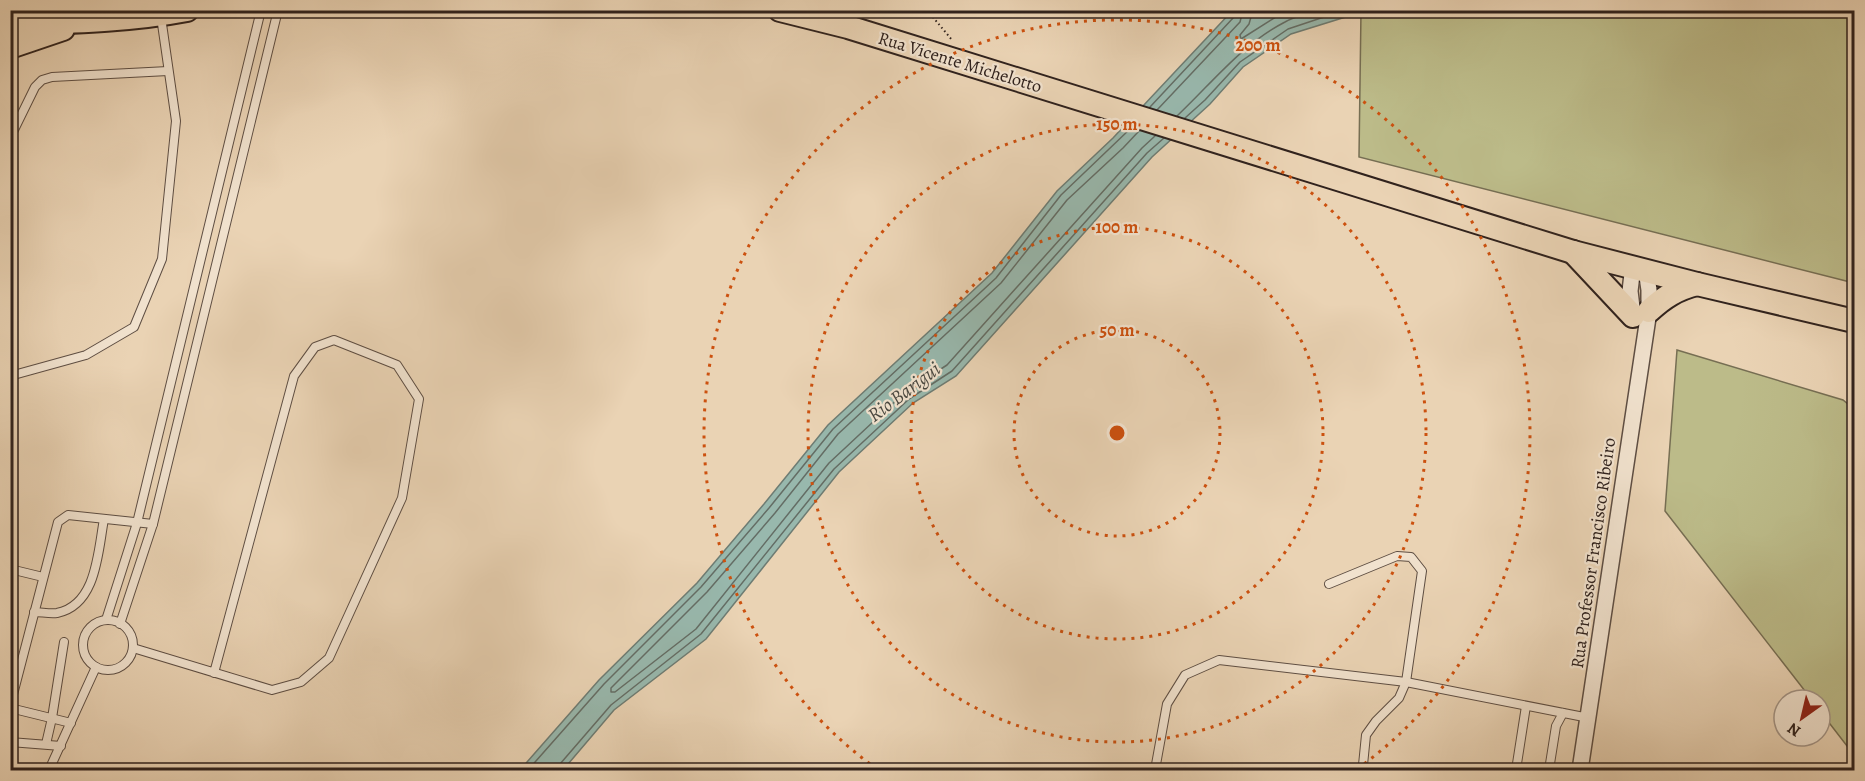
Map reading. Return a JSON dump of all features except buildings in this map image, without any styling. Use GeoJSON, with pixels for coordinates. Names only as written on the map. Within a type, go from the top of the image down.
{"type":"FeatureCollection","features":[{"type":"Feature","properties":{"kind":"main road"},"geometry":{"type":"LineString","coordinates":[[10,24],[84,16],[161,15],[187,10]]}},
{"type":"Feature","properties":{"kind":"main road","name":"Rua Vicente Michelotto"},"geometry":{"type":"LineString","coordinates":[[780,10],[848,27],[1573,252],[1854,321]]}},
{"type":"Feature","properties":{"kind":"main road"},"geometry":{"type":"LineString","coordinates":[[10,47],[84,16]]}},
{"type":"Feature","properties":{"kind":"main road"},"geometry":{"type":"LineString","coordinates":[[1573,252],[1641,313],[1679,288],[1697,284]]}},
{"type":"Feature","properties":{"kind":"street","name":"Rua Professor Francisco Ribeiro"},"geometry":{"type":"LineString","coordinates":[[1581,771],[1644,341],[1641,313],[1649,290],[1640,268]]}},
{"type":"Feature","properties":{"kind":"lane"},"geometry":{"type":"LineString","coordinates":[[106,620],[136,523],[261,10]]}},
{"type":"Feature","properties":{"kind":"lane"},"geometry":{"type":"LineString","coordinates":[[120,624],[153,524],[278,10]]}},
{"type":"Feature","properties":{"kind":"lane"},"geometry":{"type":"LineString","coordinates":[[10,376],[86,355],[134,327],[162,260],[176,122],[161,15]]}},
{"type":"Feature","properties":{"kind":"lane"},"geometry":{"type":"LineString","coordinates":[[10,138],[35,87],[42,80],[52,77],[168,70]]}},
{"type":"Feature","properties":{"kind":"lane"},"geometry":{"type":"LineString","coordinates":[[133,648],[214,673],[272,690],[301,682],[329,658],[402,498],[419,399],[397,365],[334,340],[315,347],[294,376],[214,673]]}},
{"type":"Feature","properties":{"kind":"lane"},"geometry":{"type":"LineString","coordinates":[[71,723],[10,707],[58,522],[68,515],[153,524]]}},
{"type":"Feature","properties":{"kind":"lane"},"geometry":{"type":"LineString","coordinates":[[34,612],[55,613],[70,608],[85,595],[94,574],[104,519]]}},
{"type":"Feature","properties":{"kind":"lane"},"geometry":{"type":"LineString","coordinates":[[1329,584],[1397,556],[1411,557],[1422,571],[1406,682],[1399,698],[1376,721],[1366,735],[1363,765]]}},
{"type":"Feature","properties":{"kind":"lane"},"geometry":{"type":"LineString","coordinates":[[10,569],[43,577]]}},
{"type":"Feature","properties":{"kind":"lane"},"geometry":{"type":"LineString","coordinates":[[106,620],[120,624],[129,631],[133,648],[131,656],[119,668],[112,670],[96,667],[86,655],[84,640],[92,626],[106,620]]}},
{"type":"Feature","properties":{"kind":"lane"},"geometry":{"type":"LineString","coordinates":[[46,744],[64,642]]}},
{"type":"Feature","properties":{"kind":"lane"},"geometry":{"type":"LineString","coordinates":[[1155,771],[1167,704],[1185,675],[1219,660],[1406,682],[1588,717]]}},
{"type":"Feature","properties":{"kind":"lane"},"geometry":{"type":"LineString","coordinates":[[50,771],[96,667]]}},
{"type":"Feature","properties":{"kind":"lane"},"geometry":{"type":"LineString","coordinates":[[1516,771],[1526,706]]}},
{"type":"Feature","properties":{"kind":"lane"},"geometry":{"type":"LineString","coordinates":[[1549,771],[1556,726],[1563,713]]}},
{"type":"Feature","properties":{"kind":"lane"},"geometry":{"type":"LineString","coordinates":[[10,742],[61,746]]}},
{"type":"Feature","properties":{"kind":"shaded area"},"geometry":{"type":"Polygon","coordinates":[[[1361,11],[1854,11],[1854,283],[1359,157],[1361,11]]]}},
{"type":"Feature","properties":{"kind":"shaded area"},"geometry":{"type":"Polygon","coordinates":[[[1677,350],[1843,400],[1854,409],[1854,755],[1832,727],[1832,688],[1803,688],[1665,511],[1677,350]]]}},
{"type":"Feature","properties":{"kind":"water","name":"Rio Barigui"},"geometry":{"type":"Polygon","coordinates":[[[1232,11],[1365,11],[1291,34],[1243,67],[1210,104],[1152,157],[956,376],[913,403],[839,472],[706,639],[614,710],[563,770],[520,770],[599,680],[697,583],[828,425],[992,273],[1057,191],[1113,138],[1232,11]]]}}]}
